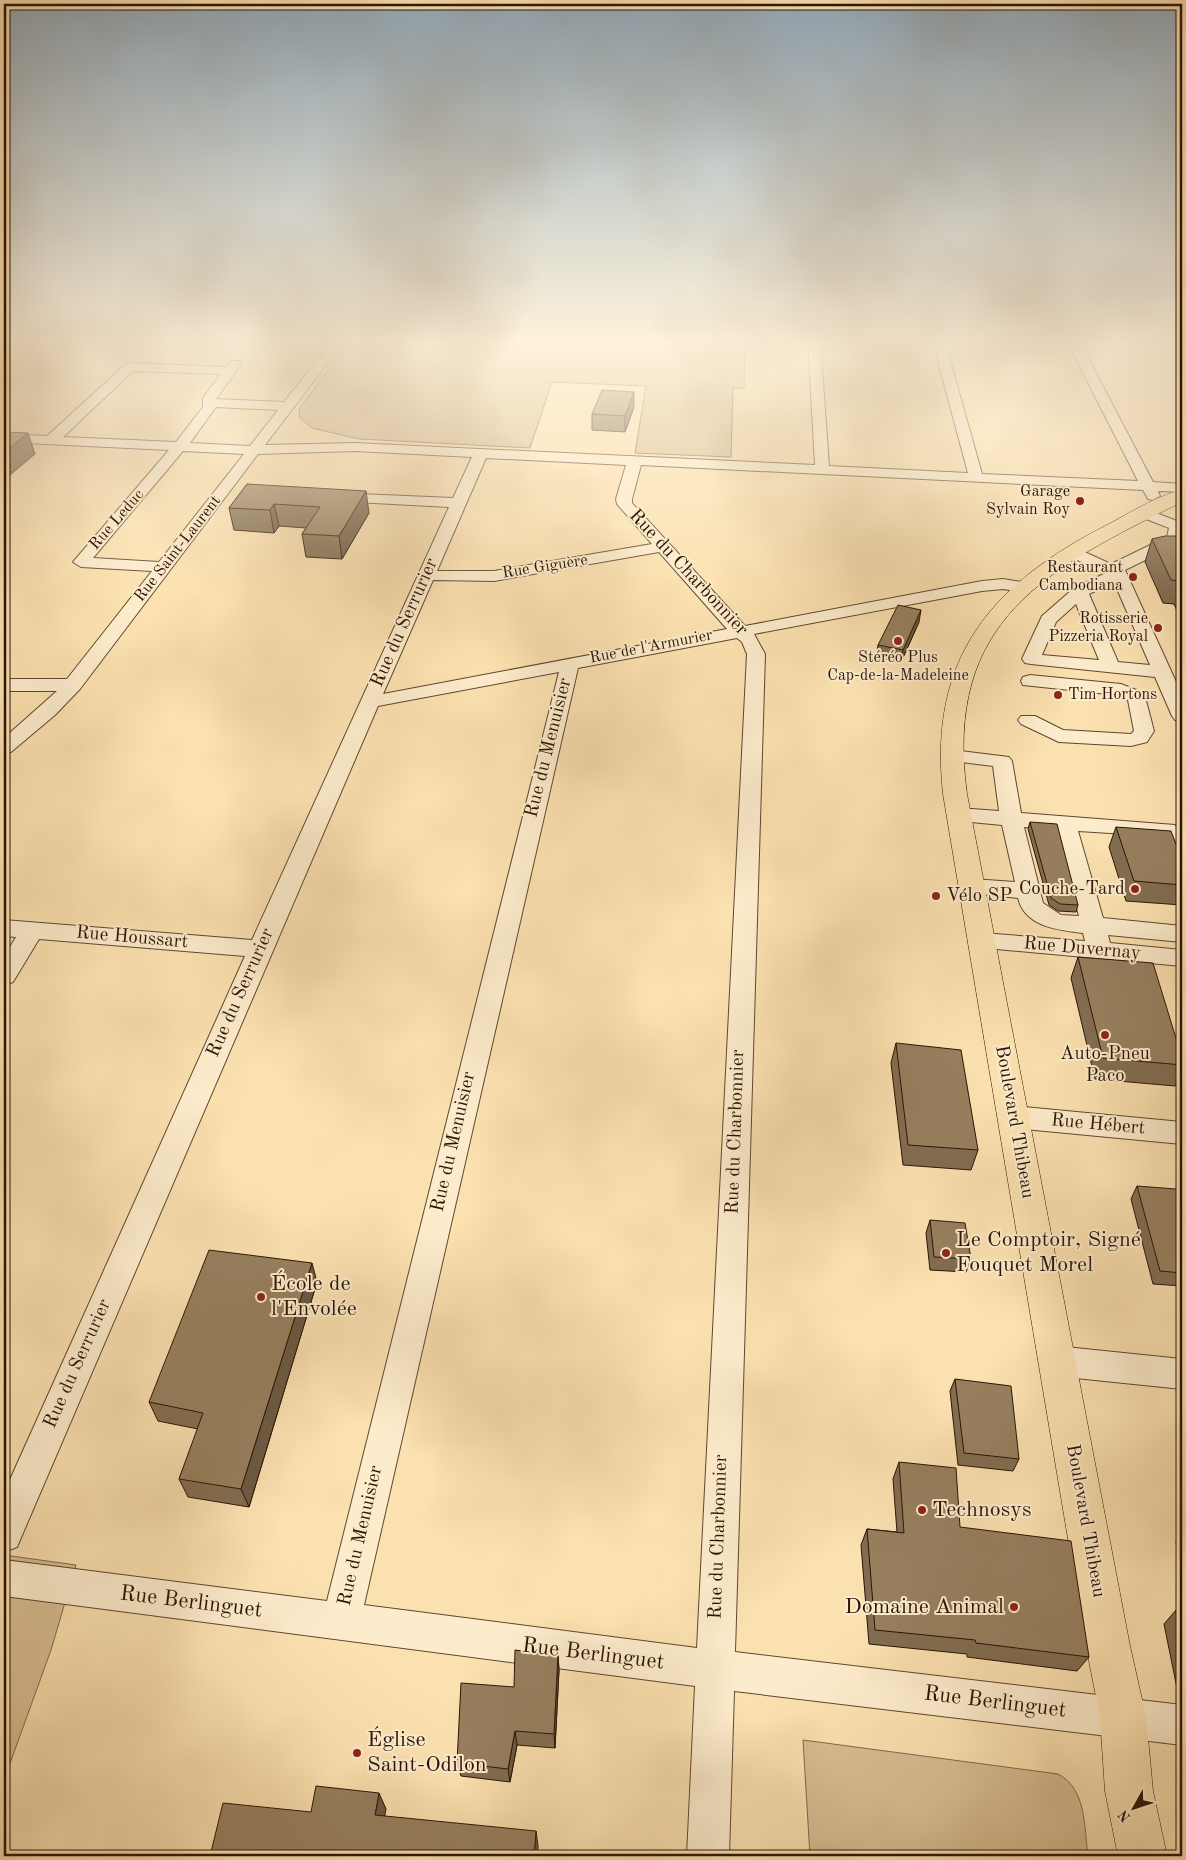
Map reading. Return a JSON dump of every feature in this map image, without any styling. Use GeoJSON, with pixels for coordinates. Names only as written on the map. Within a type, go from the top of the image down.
{"type":"FeatureCollection","features":[{"type":"Feature","properties":{"kind":"main road","name":"Boulevard Thibeau"},"geometry":{"type":"LineString","coordinates":[[1142,1856],[1129,1791],[1123,1717],[1108,1646],[958,815],[952,756],[954,713],[969,664],[994,620],[1022,587],[1072,552],[1182,495]]}},
{"type":"Feature","properties":{"kind":"street","name":"Rue Leduc"},"geometry":{"type":"LineString","coordinates":[[51,440],[67,426]]}},
{"type":"Feature","properties":{"kind":"street","name":"Rue Leduc"},"geometry":{"type":"LineString","coordinates":[[164,567],[81,562],[169,460],[195,426]]}},
{"type":"Feature","properties":{"kind":"street","name":"Rue Saint-Laurent"},"geometry":{"type":"LineString","coordinates":[[4,748],[48,711],[73,685],[272,426]]}},
{"type":"Feature","properties":{"kind":"street"},"geometry":{"type":"LineString","coordinates":[[287,426],[293,432],[346,447]]}},
{"type":"Feature","properties":{"kind":"street"},"geometry":{"type":"LineString","coordinates":[[819,426],[822,470]]}},
{"type":"Feature","properties":{"kind":"street"},"geometry":{"type":"LineString","coordinates":[[962,426],[976,477]]}},
{"type":"Feature","properties":{"kind":"street"},"geometry":{"type":"LineString","coordinates":[[1116,426],[1147,486],[1152,510],[1177,526],[1178,541],[1116,571],[1080,592],[1048,620],[1031,659],[1163,672]]}},
{"type":"Feature","properties":{"kind":"street"},"geometry":{"type":"LineString","coordinates":[[4,438],[254,450],[346,447],[1182,488]]}},
{"type":"Feature","properties":{"kind":"street","name":"Rue du Serrurier"},"geometry":{"type":"LineString","coordinates":[[4,1534],[260,949],[481,453]]}},
{"type":"Feature","properties":{"kind":"street","name":"Rue du Charbonnier"},"geometry":{"type":"LineString","coordinates":[[635,460],[624,504],[728,620],[750,640],[756,654],[708,1856]]}},
{"type":"Feature","properties":{"kind":"street"},"geometry":{"type":"LineString","coordinates":[[222,491],[240,492]]}},
{"type":"Feature","properties":{"kind":"street"},"geometry":{"type":"LineString","coordinates":[[317,496],[459,503]]}},
{"type":"Feature","properties":{"kind":"street","name":"Rue Giguère"},"geometry":{"type":"LineString","coordinates":[[426,575],[494,576],[662,548]]}},
{"type":"Feature","properties":{"kind":"street"},"geometry":{"type":"LineString","coordinates":[[1072,552],[1116,571],[1182,716]]}},
{"type":"Feature","properties":{"kind":"street","name":"Rue de l'Armurier"},"geometry":{"type":"LineString","coordinates":[[370,702],[740,630],[982,586],[1003,584],[1022,587]]}},
{"type":"Feature","properties":{"kind":"street"},"geometry":{"type":"LineString","coordinates":[[1080,592],[1110,667]]}},
{"type":"Feature","properties":{"kind":"street","name":"Rue du Menuisier"},"geometry":{"type":"LineString","coordinates":[[340,1622],[570,663]]}},
{"type":"Feature","properties":{"kind":"street"},"geometry":{"type":"LineString","coordinates":[[1028,720],[1059,736],[1131,740],[1140,738],[1144,731],[1137,697],[1121,690],[1030,681]]}},
{"type":"Feature","properties":{"kind":"street"},"geometry":{"type":"LineString","coordinates":[[4,685],[73,685]]}},
{"type":"Feature","properties":{"kind":"street"},"geometry":{"type":"LineString","coordinates":[[952,756],[1002,761],[1011,819],[1032,907],[1056,922],[1182,934]]}},
{"type":"Feature","properties":{"kind":"street"},"geometry":{"type":"LineString","coordinates":[[958,815],[1167,830],[1182,866]]}},
{"type":"Feature","properties":{"kind":"street"},"geometry":{"type":"LineString","coordinates":[[1065,823],[1100,951]]}},
{"type":"Feature","properties":{"kind":"street"},"geometry":{"type":"LineString","coordinates":[[972,886],[1028,891]]}},
{"type":"Feature","properties":{"kind":"street","name":"Rue Houssart"},"geometry":{"type":"LineString","coordinates":[[4,928],[260,949]]}},
{"type":"Feature","properties":{"kind":"street"},"geometry":{"type":"LineString","coordinates":[[4,976],[34,930]]}},
{"type":"Feature","properties":{"kind":"street","name":"Rue Duvernay"},"geometry":{"type":"LineString","coordinates":[[982,941],[1182,958]]}},
{"type":"Feature","properties":{"kind":"street","name":"Rue Hébert"},"geometry":{"type":"LineString","coordinates":[[1014,1117],[1182,1133]]}},
{"type":"Feature","properties":{"kind":"street"},"geometry":{"type":"LineString","coordinates":[[1056,1361],[1182,1374]]}},
{"type":"Feature","properties":{"kind":"street","name":"Rue Berlinguet"},"geometry":{"type":"LineString","coordinates":[[4,1578],[714,1670],[1182,1725]]}},
{"type":"Feature","properties":{"kind":"shaded area"},"geometry":{"type":"Polygon","coordinates":[[[309,426],[537,426],[530,448],[359,439],[309,426]]]}},
{"type":"Feature","properties":{"kind":"shaded area"},"geometry":{"type":"Polygon","coordinates":[[[639,426],[732,426],[731,457],[635,453],[639,426]]]}},
{"type":"Feature","properties":{"kind":"shaded area"},"geometry":{"type":"Polygon","coordinates":[[[4,1555],[76,1565],[51,1650],[4,1780],[4,1555]]]}},
{"type":"Feature","properties":{"kind":"shaded area"},"geometry":{"type":"Polygon","coordinates":[[[803,1740],[1058,1774],[1074,1789],[1079,1799],[1088,1856],[810,1856],[803,1740]]]}},
{"type":"Feature","properties":{"kind":"building"},"geometry":{"type":"Polygon","coordinates":[[[4,432],[28,433],[4,453],[4,432]]]}},
{"type":"Feature","properties":{"kind":"building"},"geometry":{"type":"Polygon","coordinates":[[[247,484],[366,491],[339,536],[302,534],[320,507],[274,504],[270,510],[229,508],[247,484]]]}},
{"type":"Feature","properties":{"kind":"building"},"geometry":{"type":"Polygon","coordinates":[[[1165,536],[1182,536],[1182,581],[1171,580],[1152,539],[1165,536]]]}},
{"type":"Feature","properties":{"kind":"building"},"geometry":{"type":"Polygon","coordinates":[[[898,605],[921,610],[903,650],[878,645],[898,605]]]}},
{"type":"Feature","properties":{"kind":"building"},"geometry":{"type":"Polygon","coordinates":[[[1030,822],[1057,824],[1078,905],[1060,904],[1051,898],[1030,822]]]}},
{"type":"Feature","properties":{"kind":"building"},"geometry":{"type":"Polygon","coordinates":[[[1116,827],[1171,831],[1182,860],[1182,885],[1134,881],[1116,827]]]}},
{"type":"Feature","properties":{"kind":"building"},"geometry":{"type":"Polygon","coordinates":[[[1078,957],[1153,963],[1182,1058],[1182,1065],[1103,1058],[1078,957]]]}},
{"type":"Feature","properties":{"kind":"building"},"geometry":{"type":"Polygon","coordinates":[[[896,1043],[961,1050],[978,1150],[908,1145],[896,1043]]]}},
{"type":"Feature","properties":{"kind":"building"},"geometry":{"type":"Polygon","coordinates":[[[1137,1186],[1176,1189],[1182,1208],[1182,1273],[1160,1271],[1137,1186]]]}},
{"type":"Feature","properties":{"kind":"building"},"geometry":{"type":"Polygon","coordinates":[[[930,1220],[965,1223],[971,1259],[934,1257],[930,1220]]]}},
{"type":"Feature","properties":{"kind":"building"},"geometry":{"type":"Polygon","coordinates":[[[209,1250],[312,1263],[241,1489],[179,1479],[203,1413],[149,1402],[209,1250]]]}},
{"type":"Feature","properties":{"kind":"building"},"geometry":{"type":"Polygon","coordinates":[[[955,1379],[1011,1386],[1019,1459],[964,1453],[955,1379]]]}},
{"type":"Feature","properties":{"kind":"building"},"geometry":{"type":"Polygon","coordinates":[[[899,1462],[956,1468],[960,1527],[1071,1541],[1089,1657],[976,1643],[975,1640],[875,1630],[867,1529],[904,1533],[899,1462]]]}},
{"type":"Feature","properties":{"kind":"building"},"geometry":{"type":"Polygon","coordinates":[[[1176,1610],[1182,1611],[1182,1639],[1176,1610]]]}},
{"type":"Feature","properties":{"kind":"building"},"geometry":{"type":"Polygon","coordinates":[[[515,1650],[558,1655],[554,1734],[515,1731],[508,1769],[457,1763],[461,1683],[514,1687],[515,1650]]]}},
{"type":"Feature","properties":{"kind":"building","name":"Église Saint-Odilon"},"geometry":{"type":"Polygon","coordinates":[[[316,1786],[379,1793],[375,1815],[536,1831],[534,1856],[210,1856],[223,1803],[311,1812],[316,1786]]]}},
{"type":"Feature","properties":{"kind":"place","name":"Garage Sylvain Roy"},"geometry":{"type":"Point","coordinates":[1080,501]}},
{"type":"Feature","properties":{"kind":"place","name":"Restaurant Cambodiana"},"geometry":{"type":"Point","coordinates":[1133,577]}},
{"type":"Feature","properties":{"kind":"place","name":"Rotisserie Pizzeria Royal"},"geometry":{"type":"Point","coordinates":[1158,628]}},
{"type":"Feature","properties":{"kind":"place","name":"Stéréo Plus Cap-de-la-Madeleine"},"geometry":{"type":"Point","coordinates":[898,641]}},
{"type":"Feature","properties":{"kind":"place","name":"Tim Hortons"},"geometry":{"type":"Point","coordinates":[1058,695]}},
{"type":"Feature","properties":{"kind":"place","name":"Couche-Tard"},"geometry":{"type":"Point","coordinates":[1135,889]}},
{"type":"Feature","properties":{"kind":"place","name":"Vélo SP"},"geometry":{"type":"Point","coordinates":[936,896]}},
{"type":"Feature","properties":{"kind":"place","name":"Auto-Pneu Paco"},"geometry":{"type":"Point","coordinates":[1105,1035]}},
{"type":"Feature","properties":{"kind":"place","name":"Le Comptoir, Signé Fouquet Morel"},"geometry":{"type":"Point","coordinates":[946,1253]}},
{"type":"Feature","properties":{"kind":"place","name":"École de l'Envolée"},"geometry":{"type":"Point","coordinates":[261,1297]}},
{"type":"Feature","properties":{"kind":"place","name":"Technosys"},"geometry":{"type":"Point","coordinates":[922,1510]}},
{"type":"Feature","properties":{"kind":"place","name":"Domaine Animal"},"geometry":{"type":"Point","coordinates":[1014,1607]}},
{"type":"Feature","properties":{"kind":"place","name":"Église Saint-Odilon"},"geometry":{"type":"Point","coordinates":[357,1753]}}]}
